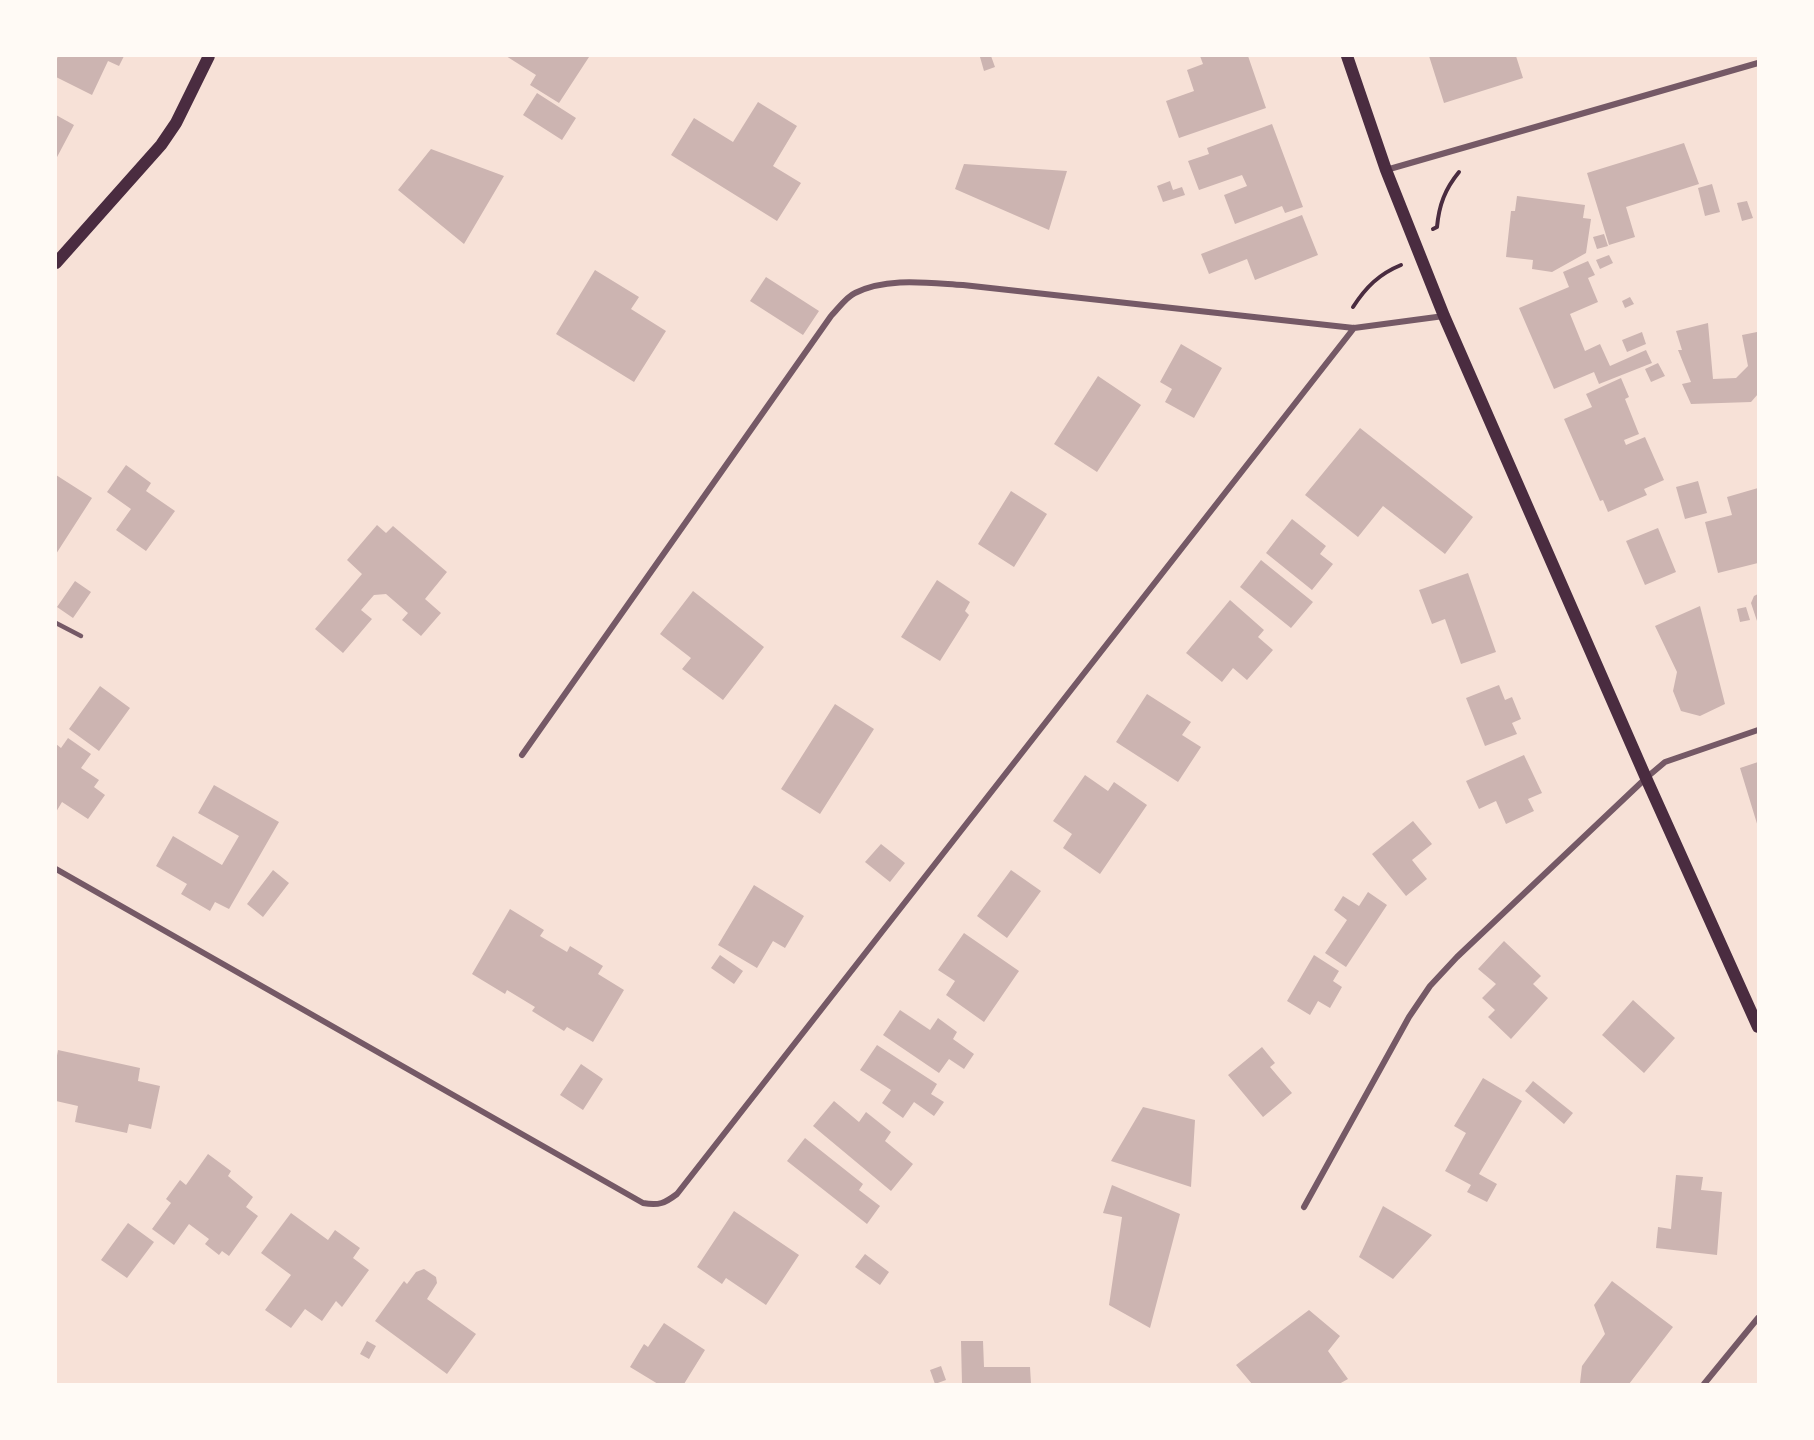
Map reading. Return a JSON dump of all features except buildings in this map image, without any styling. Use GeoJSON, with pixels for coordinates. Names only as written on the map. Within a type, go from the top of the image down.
{"type":"FeatureCollection","features":[{"type":"Feature","properties":{"kind":"main road"},"geometry":{"type":"LineString","coordinates":[[56,263],[161,145],[176,123],[209,56]]}},
{"type":"Feature","properties":{"kind":"main road"},"geometry":{"type":"LineString","coordinates":[[1347,56],[1386,170],[1444,316],[1646,778],[1758,1027]]}},
{"type":"Feature","properties":{"kind":"street"},"geometry":{"type":"LineString","coordinates":[[1386,170],[1758,63]]}},
{"type":"Feature","properties":{"kind":"street"},"geometry":{"type":"LineString","coordinates":[[522,755],[831,316],[853,294],[881,285],[919,282],[952,284],[1354,328],[1444,316]]}},
{"type":"Feature","properties":{"kind":"street"},"geometry":{"type":"LineString","coordinates":[[56,869],[644,1203],[664,1204],[677,1194],[1354,328]]}},
{"type":"Feature","properties":{"kind":"street"},"geometry":{"type":"LineString","coordinates":[[1304,1207],[1409,1017],[1430,986],[1502,912],[1665,762],[1758,730]]}},
{"type":"Feature","properties":{"kind":"street"},"geometry":{"type":"LineString","coordinates":[[1704,1384],[1758,1318]]}},
{"type":"Feature","properties":{"kind":"lane"},"geometry":{"type":"LineString","coordinates":[[56,623],[81,636]]}},
{"type":"Feature","properties":{"kind":"path"},"geometry":{"type":"LineString","coordinates":[[1413,237],[1437,227],[1441,202],[1446,189],[1485,142]]}},
{"type":"Feature","properties":{"kind":"path"},"geometry":{"type":"LineString","coordinates":[[1354,328],[1351,310],[1374,280],[1386,271],[1421,257]]}}]}
